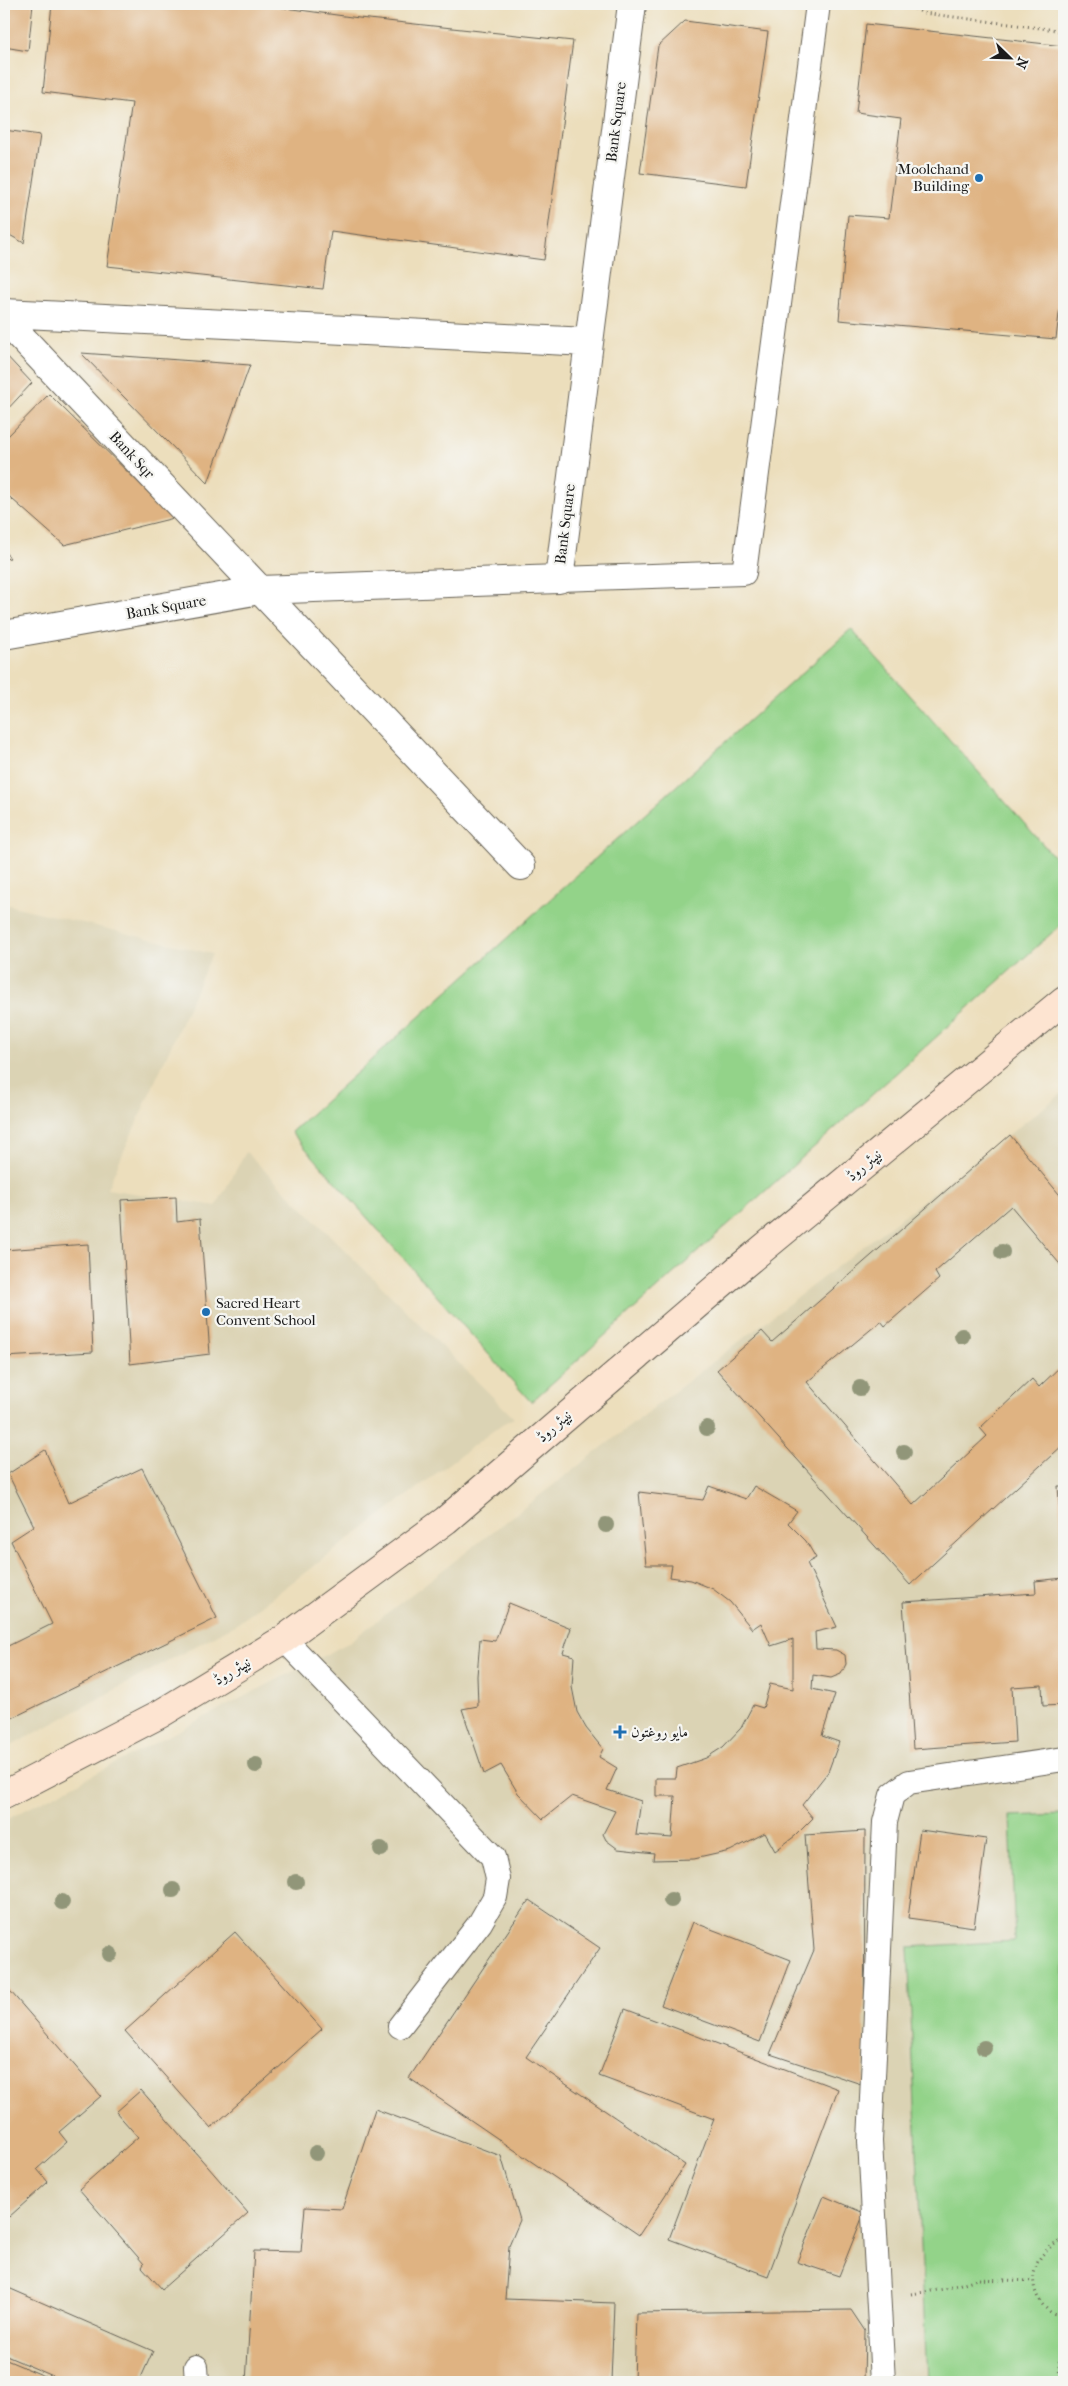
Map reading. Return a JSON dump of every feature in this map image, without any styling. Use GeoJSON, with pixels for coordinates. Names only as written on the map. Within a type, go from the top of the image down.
{"type":"FeatureCollection","features":[{"type":"Feature","properties":{"kind":"street","name":"Bank Square"},"geometry":{"type":"LineString","coordinates":[[4,635],[260,590],[558,579],[632,4]]}},
{"type":"Feature","properties":{"kind":"street"},"geometry":{"type":"LineString","coordinates":[[4,313],[588,342]]}},
{"type":"Feature","properties":{"kind":"street","name":"Bank Sqr"},"geometry":{"type":"LineString","coordinates":[[4,319],[521,866]]}},
{"type":"Feature","properties":{"kind":"street","name":"نیپئر روڈ"},"geometry":{"type":"LineString","coordinates":[[4,1795],[160,1714],[284,1639],[446,1520],[737,1270],[1064,1000]]}},
{"type":"Feature","properties":{"kind":"lane"},"geometry":{"type":"LineString","coordinates":[[558,579],[744,573],[818,4]]}},
{"type":"Feature","properties":{"kind":"lane"},"geometry":{"type":"LineString","coordinates":[[284,1639],[493,1856],[498,1879],[495,1897],[480,1923],[400,2026]]}},
{"type":"Feature","properties":{"kind":"lane"},"geometry":{"type":"LineString","coordinates":[[883,2382],[870,2141],[885,1822],[892,1795],[910,1782],[1064,1759]]}},
{"type":"Feature","properties":{"kind":"path"},"geometry":{"type":"LineString","coordinates":[[906,4],[923,13],[1064,31]]}},
{"type":"Feature","properties":{"kind":"path"},"geometry":{"type":"LineString","coordinates":[[1060,2382],[1059,2364],[1064,2319],[1049,2311],[1038,2299],[1034,2281],[1035,2268],[1042,2253],[1054,2243],[1064,2240]]}},
{"type":"Feature","properties":{"kind":"path"},"geometry":{"type":"LineString","coordinates":[[878,2296],[945,2289],[977,2279],[1034,2281]]}},
{"type":"Feature","properties":{"kind":"shaded area","name":"Sacred Heart Convent School"},"geometry":{"type":"Polygon","coordinates":[[[4,904],[212,954],[107,1189],[216,1206],[246,1152],[514,1418],[502,1424],[238,1623],[4,1750],[4,904]]]}},
{"type":"Feature","properties":{"kind":"shaded area","name":"مایو روغتون"},"geometry":{"type":"Polygon","coordinates":[[[1064,1092],[1064,2382],[4,2382],[4,1821],[348,1643],[1064,1092]]]}},
{"type":"Feature","properties":{"kind":"green space"},"geometry":{"type":"Polygon","coordinates":[[[851,629],[1064,868],[1064,922],[531,1402],[291,1132],[851,629]]]}},
{"type":"Feature","properties":{"kind":"green space"},"geometry":{"type":"Polygon","coordinates":[[[1064,1814],[1064,2382],[927,2382],[908,1947],[1015,1941],[1010,1816],[1064,1814]]]}},
{"type":"Feature","properties":{"kind":"building"},"geometry":{"type":"Polygon","coordinates":[[[4,4],[33,4],[28,51],[4,47],[4,4]]]}},
{"type":"Feature","properties":{"kind":"building"},"geometry":{"type":"Polygon","coordinates":[[[52,4],[255,4],[359,18],[573,41],[544,260],[331,231],[323,289],[107,266],[132,103],[43,92],[52,4]]]}},
{"type":"Feature","properties":{"kind":"building"},"geometry":{"type":"Polygon","coordinates":[[[685,21],[768,32],[746,186],[640,173],[658,46],[685,21]]]}},
{"type":"Feature","properties":{"kind":"building","name":"Moolchand Building"},"geometry":{"type":"Polygon","coordinates":[[[866,24],[1064,46],[1064,272],[1056,339],[839,320],[848,215],[889,218],[901,119],[856,113],[866,24]]]}},
{"type":"Feature","properties":{"kind":"building"},"geometry":{"type":"Polygon","coordinates":[[[4,130],[40,135],[24,243],[4,232],[4,130]]]}},
{"type":"Feature","properties":{"kind":"building"},"geometry":{"type":"Polygon","coordinates":[[[4,353],[32,383],[4,413],[4,353]]]}},
{"type":"Feature","properties":{"kind":"building"},"geometry":{"type":"Polygon","coordinates":[[[81,353],[250,365],[208,483],[81,353]]]}},
{"type":"Feature","properties":{"kind":"building"},"geometry":{"type":"Polygon","coordinates":[[[49,394],[174,518],[64,545],[4,492],[4,440],[49,394]]]}},
{"type":"Feature","properties":{"kind":"building"},"geometry":{"type":"Polygon","coordinates":[[[4,551],[10,558],[4,559],[4,551]]]}},
{"type":"Feature","properties":{"kind":"building"},"geometry":{"type":"Polygon","coordinates":[[[1010,1135],[1064,1200],[1064,1269],[1011,1206],[935,1272],[939,1279],[885,1326],[881,1321],[807,1382],[913,1505],[987,1436],[980,1428],[1032,1379],[1039,1387],[1064,1363],[1064,1444],[910,1585],[717,1370],[762,1331],[772,1342],[1010,1135]]]}},
{"type":"Feature","properties":{"kind":"building"},"geometry":{"type":"Polygon","coordinates":[[[176,1197],[177,1222],[200,1219],[210,1354],[130,1364],[121,1200],[176,1197]]]}},
{"type":"Feature","properties":{"kind":"building"},"geometry":{"type":"Polygon","coordinates":[[[88,1244],[93,1352],[4,1357],[4,1250],[88,1244]]]}},
{"type":"Feature","properties":{"kind":"building"},"geometry":{"type":"Polygon","coordinates":[[[45,1450],[68,1503],[142,1468],[217,1618],[4,1722],[4,1648],[52,1624],[11,1541],[34,1526],[8,1474],[45,1450]]]}},
{"type":"Feature","properties":{"kind":"building"},"geometry":{"type":"Polygon","coordinates":[[[709,1486],[746,1499],[754,1486],[797,1511],[788,1523],[806,1541],[816,1558],[807,1563],[837,1627],[815,1632],[816,1649],[836,1650],[845,1655],[846,1664],[841,1674],[831,1678],[813,1675],[812,1689],[835,1694],[822,1736],[839,1742],[828,1772],[802,1805],[813,1818],[795,1836],[775,1851],[765,1833],[730,1851],[694,1859],[653,1860],[654,1853],[618,1849],[606,1840],[603,1834],[615,1811],[572,1796],[543,1819],[518,1793],[501,1765],[484,1774],[462,1709],[478,1706],[477,1676],[480,1639],[495,1641],[509,1603],[571,1628],[563,1653],[574,1656],[572,1687],[577,1712],[586,1728],[603,1749],[599,1757],[617,1768],[607,1790],[641,1801],[636,1835],[672,1838],[675,1796],[656,1796],[656,1778],[676,1778],[677,1768],[706,1758],[723,1747],[741,1728],[753,1705],[763,1708],[770,1684],[793,1689],[793,1639],[771,1646],[761,1623],[752,1629],[730,1602],[713,1589],[691,1580],[670,1577],[672,1565],[646,1565],[639,1492],[703,1500],[709,1486]]]}},
{"type":"Feature","properties":{"kind":"building"},"geometry":{"type":"Polygon","coordinates":[[[1058,1486],[1064,1486],[1064,1559],[1063,1559],[1058,1486]]]}},
{"type":"Feature","properties":{"kind":"building"},"geometry":{"type":"Polygon","coordinates":[[[1064,1578],[1064,1705],[1043,1706],[1042,1685],[1012,1687],[1015,1742],[913,1749],[903,1602],[1036,1593],[1035,1581],[1064,1578]]]}},
{"type":"Feature","properties":{"kind":"building"},"geometry":{"type":"Polygon","coordinates":[[[920,1830],[986,1839],[974,1927],[908,1918],[920,1830]]]}},
{"type":"Feature","properties":{"kind":"building"},"geometry":{"type":"Polygon","coordinates":[[[865,1831],[864,2085],[770,2054],[814,1950],[805,1835],[865,1831]]]}},
{"type":"Feature","properties":{"kind":"building"},"geometry":{"type":"Polygon","coordinates":[[[529,1900],[600,1948],[526,2057],[685,2165],[639,2235],[409,2078],[529,1900]]]}},
{"type":"Feature","properties":{"kind":"building"},"geometry":{"type":"Polygon","coordinates":[[[693,1922],[791,1960],[760,2042],[661,2005],[693,1922]]]}},
{"type":"Feature","properties":{"kind":"building"},"geometry":{"type":"Polygon","coordinates":[[[235,1932],[322,2029],[211,2128],[125,2031],[235,1932]]]}},
{"type":"Feature","properties":{"kind":"building"},"geometry":{"type":"Polygon","coordinates":[[[4,1984],[101,2096],[59,2132],[67,2142],[37,2169],[48,2182],[9,2217],[4,2211],[4,1984]]]}},
{"type":"Feature","properties":{"kind":"building"},"geometry":{"type":"Polygon","coordinates":[[[625,2009],[838,2089],[768,2276],[669,2239],[714,2119],[599,2076],[625,2009]]]}},
{"type":"Feature","properties":{"kind":"building"},"geometry":{"type":"Polygon","coordinates":[[[141,2090],[248,2213],[162,2289],[142,2267],[144,2264],[79,2189],[138,2137],[116,2112],[141,2090]]]}},
{"type":"Feature","properties":{"kind":"building"},"geometry":{"type":"Polygon","coordinates":[[[375,2109],[501,2156],[520,2220],[509,2246],[505,2299],[614,2303],[611,2382],[246,2382],[254,2251],[301,2252],[305,2207],[342,2209],[375,2109]]]}},
{"type":"Feature","properties":{"kind":"building"},"geometry":{"type":"Polygon","coordinates":[[[824,2196],[864,2213],[839,2276],[797,2262],[824,2196]]]}},
{"type":"Feature","properties":{"kind":"building"},"geometry":{"type":"Polygon","coordinates":[[[4,2286],[153,2351],[139,2382],[67,2382],[4,2355],[4,2286]]]}},
{"type":"Feature","properties":{"kind":"building"},"geometry":{"type":"Polygon","coordinates":[[[851,2310],[865,2331],[864,2382],[634,2382],[636,2313],[851,2310]]]}},
{"type":"Feature","properties":{"kind":"building"},"geometry":{"type":"Polygon","coordinates":[[[4,2359],[59,2382],[4,2382],[4,2359]]]}},
{"type":"Feature","properties":{"kind":"place","name":"Moolchand Building"},"geometry":{"type":"Point","coordinates":[979,178]}},
{"type":"Feature","properties":{"kind":"place","name":"Sacred Heart Convent School"},"geometry":{"type":"Point","coordinates":[206,1312]}},
{"type":"Feature","properties":{"kind":"place","name":"مایو روغتون"},"geometry":{"type":"Point","coordinates":[620,1732]}}]}
